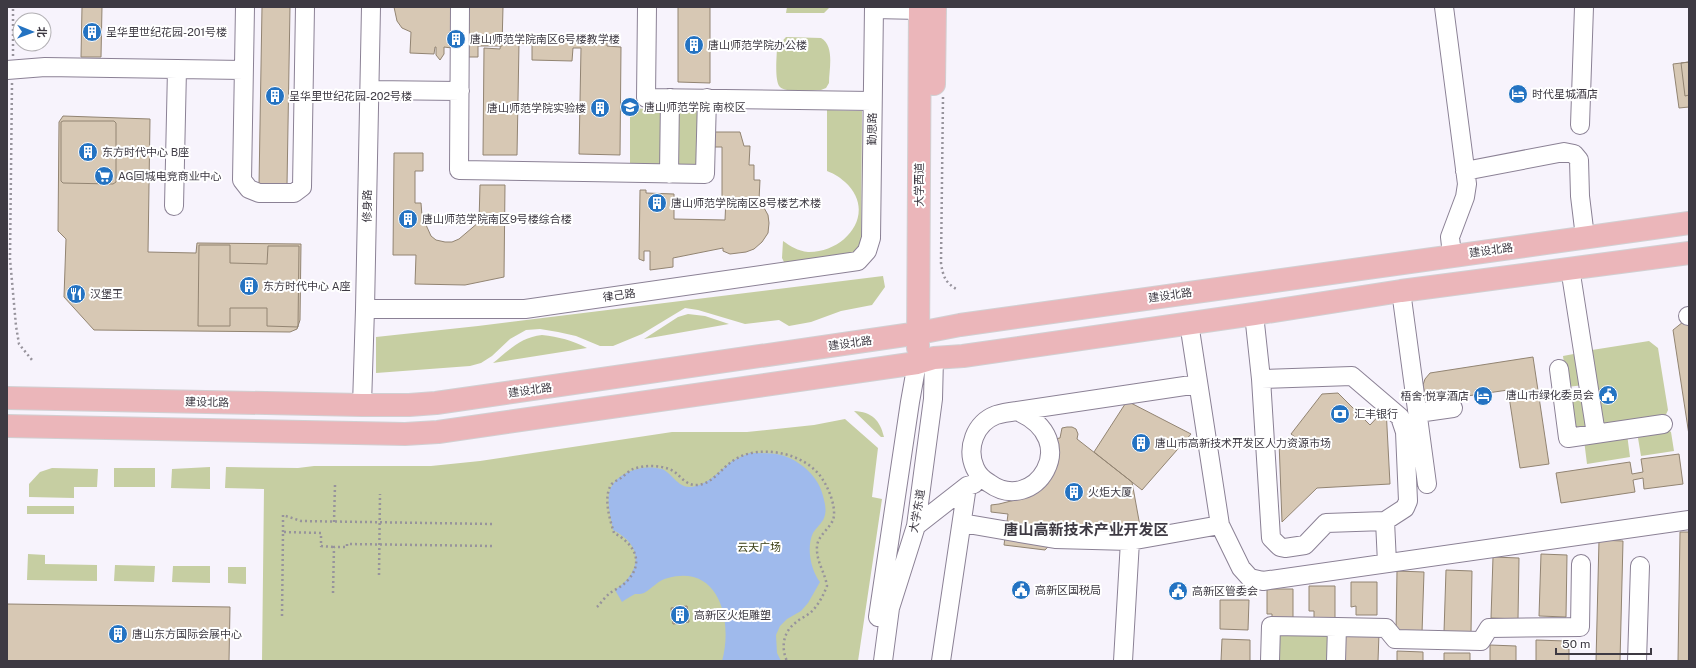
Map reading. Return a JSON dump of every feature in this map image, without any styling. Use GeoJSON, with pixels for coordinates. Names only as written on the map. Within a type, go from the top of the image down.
{"type":"FeatureCollection","features":[{"type":"Feature","properties":{"kind":"main road","name":"大学西道"},"geometry":{"type":"LineString","coordinates":[[925,8],[932,292],[926,332],[926,360]]}},
{"type":"Feature","properties":{"kind":"main road","name":"建设北路"},"geometry":{"type":"LineString","coordinates":[[7,398],[362,405],[409,405],[464,400],[1452,255],[1689,223]]}},
{"type":"Feature","properties":{"kind":"main road"},"geometry":{"type":"LineString","coordinates":[[7,426],[405,434],[438,432],[926,360],[1254,314],[1401,291],[1689,253]]}},
{"type":"Feature","properties":{"kind":"street"},"geometry":{"type":"LineString","coordinates":[[245,7],[242,180],[249,189],[259,193],[294,193],[302,187],[305,7]]}},
{"type":"Feature","properties":{"kind":"street","name":"修身路"},"geometry":{"type":"LineString","coordinates":[[362,405],[371,7]]}},
{"type":"Feature","properties":{"kind":"street"},"geometry":{"type":"LineString","coordinates":[[460,7],[459,170],[705,174],[707,98]]}},
{"type":"Feature","properties":{"kind":"street"},"geometry":{"type":"LineString","coordinates":[[647,7],[646,98],[872,101]]}},
{"type":"Feature","properties":{"kind":"street"},"geometry":{"type":"LineString","coordinates":[[1444,7],[1466,184],[1465,197],[1450,236],[1452,255]]}},
{"type":"Feature","properties":{"kind":"street"},"geometry":{"type":"LineString","coordinates":[[1580,125],[1584,7]]}},
{"type":"Feature","properties":{"kind":"street"},"geometry":{"type":"LineString","coordinates":[[874,8],[925,8]]}},
{"type":"Feature","properties":{"kind":"street","name":"勤思路"},"geometry":{"type":"LineString","coordinates":[[867,251],[871,238],[874,8]]}},
{"type":"Feature","properties":{"kind":"street"},"geometry":{"type":"LineString","coordinates":[[10,70],[45,67],[244,70]]}},
{"type":"Feature","properties":{"kind":"street"},"geometry":{"type":"LineString","coordinates":[[174,206],[177,69]]}},
{"type":"Feature","properties":{"kind":"street"},"geometry":{"type":"LineString","coordinates":[[370,90],[460,91]]}},
{"type":"Feature","properties":{"kind":"street"},"geometry":{"type":"LineString","coordinates":[[669,174],[670,98]]}},
{"type":"Feature","properties":{"kind":"street"},"geometry":{"type":"LineString","coordinates":[[1465,171],[1564,152],[1574,154],[1579,160],[1580,196],[1586,237]]}},
{"type":"Feature","properties":{"kind":"street","name":"律己路"},"geometry":{"type":"LineString","coordinates":[[365,309],[525,309],[858,261],[867,251]]}},
{"type":"Feature","properties":{"kind":"street"},"geometry":{"type":"LineString","coordinates":[[1570,268],[1596,434]]}},
{"type":"Feature","properties":{"kind":"street"},"geometry":{"type":"LineString","coordinates":[[1401,291],[1427,484]]}},
{"type":"Feature","properties":{"kind":"street"},"geometry":{"type":"LineString","coordinates":[[1254,314],[1261,380],[1271,538],[1280,547],[1286,548],[1305,545],[1326,523],[1385,521],[1405,508],[1408,501],[1406,432],[1400,417],[1352,376],[1261,380]]}},
{"type":"Feature","properties":{"kind":"street"},"geometry":{"type":"LineString","coordinates":[[1189,323],[1220,525],[1241,568],[1250,578],[1263,581],[1286,578],[1689,520]]}},
{"type":"Feature","properties":{"kind":"street","name":"大学东道"},"geometry":{"type":"LineString","coordinates":[[883,661],[890,608],[916,526],[933,399],[926,360]]}},
{"type":"Feature","properties":{"kind":"street","name":"大学东道"},"geometry":{"type":"LineString","coordinates":[[871,661],[910,402],[926,360]]}},
{"type":"Feature","properties":{"kind":"street"},"geometry":{"type":"LineString","coordinates":[[1559,369],[1568,438],[1663,424]]}},
{"type":"Feature","properties":{"kind":"street"},"geometry":{"type":"LineString","coordinates":[[1017,411],[1030,416],[1039,424],[1047,435],[1050,448],[1049,462],[1044,474],[1035,484],[1023,490],[1010,492],[997,489],[984,480],[977,474],[973,464],[971,452],[973,440],[977,430],[995,415],[1017,411],[1198,384]]}},
{"type":"Feature","properties":{"kind":"street"},"geometry":{"type":"LineString","coordinates":[[1562,394],[1590,390]]}},
{"type":"Feature","properties":{"kind":"street"},"geometry":{"type":"LineString","coordinates":[[1418,413],[1453,408]]}},
{"type":"Feature","properties":{"kind":"street"},"geometry":{"type":"LineString","coordinates":[[916,526],[967,486],[984,480]]}},
{"type":"Feature","properties":{"kind":"street"},"geometry":{"type":"LineString","coordinates":[[941,661],[967,486]]}},
{"type":"Feature","properties":{"kind":"street"},"geometry":{"type":"LineString","coordinates":[[1385,521],[1387,563]]}},
{"type":"Feature","properties":{"kind":"street"},"geometry":{"type":"LineString","coordinates":[[962,523],[1054,539],[1130,541],[1220,525]]}},
{"type":"Feature","properties":{"kind":"street"},"geometry":{"type":"LineString","coordinates":[[1123,661],[1130,541]]}},
{"type":"Feature","properties":{"kind":"street"},"geometry":{"type":"LineString","coordinates":[[1286,548],[1286,578]]}},
{"type":"Feature","properties":{"kind":"street"},"geometry":{"type":"LineString","coordinates":[[1270,661],[1271,626],[1386,628],[1395,639],[1481,641],[1489,628],[1580,627],[1581,564]]}},
{"type":"Feature","properties":{"kind":"street"},"geometry":{"type":"LineString","coordinates":[[1637,661],[1640,566]]}},
{"type":"Feature","properties":{"kind":"street"},"geometry":{"type":"LineString","coordinates":[[1336,661],[1337,627]]}},
{"type":"Feature","properties":{"kind":"path"},"geometry":{"type":"LineString","coordinates":[[13,7],[10,70],[10,259],[19,344],[32,360]]}},
{"type":"Feature","properties":{"kind":"path"},"geometry":{"type":"LineString","coordinates":[[943,95],[941,262],[943,277],[949,286],[958,290]]}},
{"type":"Feature","properties":{"kind":"path"},"geometry":{"type":"LineString","coordinates":[[597,607],[609,594],[626,582],[634,573],[637,558],[632,547],[625,538],[614,533],[609,516],[608,495],[613,484],[633,469],[652,466],[670,469],[688,484],[696,485],[714,477],[734,460],[752,452],[786,454],[802,460],[814,469],[823,479],[829,491],[833,507],[833,520],[818,544],[817,554],[822,575],[826,580],[827,586],[819,603],[811,613],[794,624],[786,634],[784,654],[787,661]]}},
{"type":"Feature","properties":{"kind":"path"},"geometry":{"type":"LineString","coordinates":[[334,522],[335,485]]}},
{"type":"Feature","properties":{"kind":"path"},"geometry":{"type":"LineString","coordinates":[[379,575],[380,494]]}},
{"type":"Feature","properties":{"kind":"path"},"geometry":{"type":"LineString","coordinates":[[282,616],[283,515],[301,521],[493,524]]}},
{"type":"Feature","properties":{"kind":"path"},"geometry":{"type":"LineString","coordinates":[[283,532],[321,533],[320,546],[334,547],[347,547],[347,544],[493,546]]}},
{"type":"Feature","properties":{"kind":"path"},"geometry":{"type":"LineString","coordinates":[[333,593],[334,547]]}},
{"type":"Feature","properties":{"kind":"green space"},"geometry":{"type":"Polygon","coordinates":[[[787,7],[829,8],[824,13],[786,13],[787,7]]]}},
{"type":"Feature","properties":{"kind":"green space"},"geometry":{"type":"Polygon","coordinates":[[[786,37],[821,38],[825,42],[830,52],[829,83],[826,88],[821,90],[799,91],[787,90],[780,87],[776,74],[777,47],[786,37]]]}},
{"type":"Feature","properties":{"kind":"green space"},"geometry":{"type":"Polygon","coordinates":[[[630,108],[663,110],[664,167],[630,170],[630,108]]]}},
{"type":"Feature","properties":{"kind":"green space"},"geometry":{"type":"Polygon","coordinates":[[[681,108],[699,108],[701,167],[678,170],[676,112],[681,108]]]}},
{"type":"Feature","properties":{"kind":"green space"},"geometry":{"type":"Polygon","coordinates":[[[827,110],[862,111],[861,249],[855,254],[788,263],[784,262],[782,258],[783,241],[801,251],[822,251],[834,246],[845,238],[853,229],[858,218],[858,206],[854,194],[845,182],[827,171],[827,110]]]}},
{"type":"Feature","properties":{"kind":"green space"},"geometry":{"type":"Polygon","coordinates":[[[883,276],[885,287],[872,305],[841,311],[811,322],[789,326],[779,320],[745,324],[698,310],[685,308],[642,334],[613,346],[600,346],[576,336],[558,332],[540,329],[526,330],[510,339],[492,356],[481,363],[470,366],[376,373],[376,337],[478,326],[883,276]]]}},
{"type":"Feature","properties":{"kind":"green space"},"geometry":{"type":"Polygon","coordinates":[[[688,314],[705,316],[729,324],[644,339],[678,317],[688,314]]]}},
{"type":"Feature","properties":{"kind":"green space"},"geometry":{"type":"Polygon","coordinates":[[[542,335],[565,339],[587,348],[493,363],[521,341],[542,335]]]}},
{"type":"Feature","properties":{"kind":"green space"},"geometry":{"type":"Polygon","coordinates":[[[1649,341],[1658,348],[1668,410],[1664,419],[1603,428],[1592,350],[1649,341]]]}},
{"type":"Feature","properties":{"kind":"green space"},"geometry":{"type":"Polygon","coordinates":[[[1579,353],[1584,385],[1567,387],[1563,356],[1579,353]]]}},
{"type":"Feature","properties":{"kind":"green space"},"geometry":{"type":"Polygon","coordinates":[[[1586,397],[1591,430],[1574,432],[1569,399],[1586,397]]]}},
{"type":"Feature","properties":{"kind":"green space"},"geometry":{"type":"Polygon","coordinates":[[[854,411],[866,413],[874,418],[880,426],[884,437],[881,437],[854,411]]]}},
{"type":"Feature","properties":{"kind":"green space","name":"云天广场"},"geometry":{"type":"Polygon","coordinates":[[[845,419],[878,448],[872,497],[882,499],[858,661],[262,661],[264,489],[225,488],[226,467],[298,468],[314,466],[431,466],[480,461],[672,432],[747,432],[814,425],[845,419]]]}},
{"type":"Feature","properties":{"kind":"green space"},"geometry":{"type":"Polygon","coordinates":[[[1665,428],[1671,432],[1674,451],[1641,456],[1637,432],[1665,428]]]}},
{"type":"Feature","properties":{"kind":"green space"},"geometry":{"type":"Polygon","coordinates":[[[1627,434],[1630,457],[1587,464],[1584,440],[1627,434]]]}},
{"type":"Feature","properties":{"kind":"green space"},"geometry":{"type":"Polygon","coordinates":[[[210,467],[210,489],[171,488],[172,469],[210,467]]]}},
{"type":"Feature","properties":{"kind":"green space"},"geometry":{"type":"Polygon","coordinates":[[[52,468],[98,469],[97,487],[74,487],[74,498],[29,497],[29,484],[40,472],[52,468]]]}},
{"type":"Feature","properties":{"kind":"green space"},"geometry":{"type":"Polygon","coordinates":[[[114,468],[155,468],[155,487],[114,487],[114,468]]]}},
{"type":"Feature","properties":{"kind":"green space"},"geometry":{"type":"Polygon","coordinates":[[[27,506],[74,506],[74,514],[27,514],[27,506]]]}},
{"type":"Feature","properties":{"kind":"green space"},"geometry":{"type":"Polygon","coordinates":[[[28,554],[45,555],[45,564],[97,565],[97,581],[27,580],[28,554]]]}},
{"type":"Feature","properties":{"kind":"green space"},"geometry":{"type":"Polygon","coordinates":[[[115,565],[155,566],[154,582],[114,581],[115,565]]]}},
{"type":"Feature","properties":{"kind":"green space"},"geometry":{"type":"Polygon","coordinates":[[[173,566],[210,566],[210,583],[172,582],[173,566]]]}},
{"type":"Feature","properties":{"kind":"green space"},"geometry":{"type":"Polygon","coordinates":[[[228,567],[246,567],[246,584],[228,583],[228,567]]]}},
{"type":"Feature","properties":{"kind":"green space"},"geometry":{"type":"Polygon","coordinates":[[[1274,635],[1327,636],[1327,661],[1274,661],[1274,635]]]}},
{"type":"Feature","properties":{"kind":"water"},"geometry":{"type":"Polygon","coordinates":[[[750,453],[769,453],[781,455],[788,457],[802,465],[817,482],[821,489],[825,504],[824,518],[813,533],[810,545],[810,559],[820,582],[808,603],[801,611],[787,619],[780,626],[776,635],[777,653],[781,661],[722,661],[726,630],[723,614],[719,600],[711,588],[700,580],[686,576],[664,579],[644,593],[635,594],[622,602],[615,590],[624,583],[630,575],[636,559],[630,543],[623,536],[613,530],[608,499],[610,490],[614,483],[632,470],[639,468],[655,468],[666,471],[682,485],[690,487],[696,486],[712,478],[731,462],[750,453]]]}},
{"type":"Feature","properties":{"kind":"building","name":"呈华里世纪花园-201号楼"},"geometry":{"type":"Polygon","coordinates":[[[82,7],[102,7],[101,57],[81,57],[82,7]]]}},
{"type":"Feature","properties":{"kind":"building","name":"呈华里世纪花园-202号楼"},"geometry":{"type":"Polygon","coordinates":[[[262,7],[290,7],[287,185],[259,185],[262,7]]]}},
{"type":"Feature","properties":{"kind":"building","name":"唐山师范学院南区6号楼教学楼"},"geometry":{"type":"Polygon","coordinates":[[[394,7],[503,7],[502,46],[478,46],[478,57],[451,57],[452,48],[444,47],[444,54],[440,60],[436,55],[436,47],[434,54],[410,53],[411,32],[402,28],[397,21],[394,7]]]}},
{"type":"Feature","properties":{"kind":"building","name":"唐山师范学院办公楼"},"geometry":{"type":"Polygon","coordinates":[[[678,7],[710,7],[710,83],[678,82],[678,7]]]}},
{"type":"Feature","properties":{"kind":"building","name":"唐山师范学院实验楼"},"geometry":{"type":"Polygon","coordinates":[[[501,40],[607,41],[607,46],[621,47],[620,155],[579,154],[581,48],[573,48],[572,61],[532,60],[532,44],[519,43],[517,155],[483,155],[484,48],[500,49],[501,40]]]}},
{"type":"Feature","properties":{"kind":"building"},"geometry":{"type":"Polygon","coordinates":[[[1689,62],[1689,107],[1679,108],[1673,64],[1689,62]]]}},
{"type":"Feature","properties":{"kind":"building"},"geometry":{"type":"Polygon","coordinates":[[[1689,62],[1689,95],[1685,96],[1681,63],[1689,62]]]}},
{"type":"Feature","properties":{"kind":"building","name":"AG回城电竞商业中心"},"geometry":{"type":"Polygon","coordinates":[[[63,116],[150,119],[148,252],[196,253],[197,243],[301,244],[300,320],[297,329],[290,332],[94,330],[64,297],[66,239],[58,231],[59,122],[63,116]]]}},
{"type":"Feature","properties":{"kind":"building","name":"东方时代中心 B座"},"geometry":{"type":"Polygon","coordinates":[[[114,121],[116,123],[116,182],[113,184],[63,183],[61,181],[61,122],[114,121]]]}},
{"type":"Feature","properties":{"kind":"building","name":"唐山师范学院南区8号楼艺术楼"},"geometry":{"type":"Polygon","coordinates":[[[714,132],[740,132],[744,146],[750,146],[749,165],[754,165],[754,180],[760,180],[759,200],[756,200],[763,206],[768,215],[768,233],[762,242],[754,249],[746,252],[730,254],[723,251],[723,248],[673,258],[673,267],[650,270],[650,251],[644,251],[644,261],[639,259],[640,190],[646,190],[646,193],[674,194],[674,219],[725,220],[726,198],[722,198],[722,147],[712,147],[714,132]]]}},
{"type":"Feature","properties":{"kind":"building","name":"唐山师范学院南区9号楼综合楼"},"geometry":{"type":"Polygon","coordinates":[[[394,153],[423,153],[423,171],[415,171],[415,203],[421,203],[422,216],[431,236],[436,240],[452,242],[459,239],[479,222],[480,185],[505,185],[504,277],[465,285],[415,284],[416,255],[393,255],[394,153]]]}},
{"type":"Feature","properties":{"kind":"building","name":"东方时代中心 A座"},"geometry":{"type":"Polygon","coordinates":[[[199,245],[230,245],[230,263],[267,264],[268,246],[299,246],[298,327],[267,326],[267,308],[230,308],[230,326],[198,326],[199,245]]]}},
{"type":"Feature","properties":{"kind":"building"},"geometry":{"type":"Polygon","coordinates":[[[1683,322],[1689,323],[1689,435],[1673,330],[1683,322]]]}},
{"type":"Feature","properties":{"kind":"building"},"geometry":{"type":"Polygon","coordinates":[[[1533,357],[1549,464],[1520,468],[1508,390],[1426,402],[1423,385],[1425,379],[1430,373],[1533,357]]]}},
{"type":"Feature","properties":{"kind":"building"},"geometry":{"type":"Polygon","coordinates":[[[1338,393],[1370,425],[1386,408],[1390,484],[1317,488],[1282,522],[1279,441],[1299,440],[1291,434],[1322,394],[1338,393]]]}},
{"type":"Feature","properties":{"kind":"building","name":"唐山市高新技术开发区人力资源市场"},"geometry":{"type":"Polygon","coordinates":[[[1127,401],[1191,434],[1142,490],[1094,452],[1127,401]]]}},
{"type":"Feature","properties":{"kind":"building","name":"火炬大厦"},"geometry":{"type":"Polygon","coordinates":[[[1067,427],[1076,429],[1078,434],[1077,439],[1132,482],[1140,526],[1059,535],[1045,550],[1004,545],[1008,514],[991,512],[991,505],[1015,500],[1014,484],[1039,472],[1045,441],[1060,438],[1062,428],[1067,427]]]}},
{"type":"Feature","properties":{"kind":"building"},"geometry":{"type":"Polygon","coordinates":[[[1679,454],[1683,484],[1644,489],[1643,478],[1633,480],[1635,492],[1561,503],[1556,473],[1630,462],[1632,474],[1643,472],[1641,459],[1679,454]]]}},
{"type":"Feature","properties":{"kind":"building"},"geometry":{"type":"Polygon","coordinates":[[[1680,532],[1689,532],[1689,661],[1678,661],[1680,532]]]}},
{"type":"Feature","properties":{"kind":"building"},"geometry":{"type":"Polygon","coordinates":[[[1599,540],[1623,541],[1620,661],[1596,661],[1599,540]]]}},
{"type":"Feature","properties":{"kind":"building"},"geometry":{"type":"Polygon","coordinates":[[[1541,554],[1567,555],[1566,617],[1539,616],[1541,554]]]}},
{"type":"Feature","properties":{"kind":"building"},"geometry":{"type":"Polygon","coordinates":[[[1493,557],[1519,558],[1518,619],[1491,618],[1493,557]]]}},
{"type":"Feature","properties":{"kind":"building"},"geometry":{"type":"Polygon","coordinates":[[[1446,570],[1472,571],[1471,633],[1444,632],[1446,570]]]}},
{"type":"Feature","properties":{"kind":"building"},"geometry":{"type":"Polygon","coordinates":[[[1397,571],[1424,572],[1422,633],[1396,633],[1397,571]]]}},
{"type":"Feature","properties":{"kind":"building"},"geometry":{"type":"Polygon","coordinates":[[[1351,582],[1377,582],[1377,615],[1356,615],[1356,606],[1351,607],[1351,582]]]}},
{"type":"Feature","properties":{"kind":"building"},"geometry":{"type":"Polygon","coordinates":[[[1309,586],[1335,586],[1335,619],[1314,619],[1314,611],[1309,611],[1309,586]]]}},
{"type":"Feature","properties":{"kind":"building"},"geometry":{"type":"Polygon","coordinates":[[[1267,589],[1293,589],[1293,622],[1272,622],[1272,614],[1267,614],[1267,589]]]}},
{"type":"Feature","properties":{"kind":"building"},"geometry":{"type":"Polygon","coordinates":[[[1220,600],[1249,600],[1248,630],[1220,629],[1220,600]]]}},
{"type":"Feature","properties":{"kind":"building","name":"唐山东方国际会展中心"},"geometry":{"type":"Polygon","coordinates":[[[7,604],[230,607],[229,661],[7,661],[7,604]]]}},
{"type":"Feature","properties":{"kind":"building","name":"高新区火炬雕塑"},"geometry":{"type":"Polygon","coordinates":[[[687,606],[689,622],[673,624],[671,608],[687,606]]]}},
{"type":"Feature","properties":{"kind":"building"},"geometry":{"type":"Polygon","coordinates":[[[1345,632],[1379,633],[1378,661],[1344,661],[1345,632]]]}},
{"type":"Feature","properties":{"kind":"building"},"geometry":{"type":"Polygon","coordinates":[[[1222,639],[1250,640],[1250,661],[1221,661],[1222,639]]]}},
{"type":"Feature","properties":{"kind":"building"},"geometry":{"type":"Polygon","coordinates":[[[1536,640],[1566,641],[1566,649],[1569,649],[1569,661],[1536,661],[1536,640]]]}},
{"type":"Feature","properties":{"kind":"building"},"geometry":{"type":"Polygon","coordinates":[[[1490,645],[1516,646],[1516,661],[1490,661],[1490,645]]]}},
{"type":"Feature","properties":{"kind":"building"},"geometry":{"type":"Polygon","coordinates":[[[1397,651],[1423,652],[1423,661],[1397,661],[1397,651]]]}},
{"type":"Feature","properties":{"kind":"building"},"geometry":{"type":"Polygon","coordinates":[[[1444,653],[1470,653],[1470,661],[1444,661],[1444,653]]]}},
{"type":"Feature","properties":{"kind":"place","name":"呈华里世纪花园-201号楼"},"geometry":{"type":"Point","coordinates":[92,32]}},
{"type":"Feature","properties":{"kind":"place","name":"唐山师范学院南区6号楼教学楼"},"geometry":{"type":"Point","coordinates":[456,39]}},
{"type":"Feature","properties":{"kind":"place","name":"唐山师范学院办公楼"},"geometry":{"type":"Point","coordinates":[694,45]}},
{"type":"Feature","properties":{"kind":"place","name":"时代星城酒店"},"geometry":{"type":"Point","coordinates":[1518,94]}},
{"type":"Feature","properties":{"kind":"place","name":"呈华里世纪花园-202号楼"},"geometry":{"type":"Point","coordinates":[275,96]}},
{"type":"Feature","properties":{"kind":"place","name":"唐山师范学院 南校区"},"geometry":{"type":"Point","coordinates":[630,107]}},
{"type":"Feature","properties":{"kind":"place","name":"唐山师范学院实验楼"},"geometry":{"type":"Point","coordinates":[600,108]}},
{"type":"Feature","properties":{"kind":"place","name":"东方时代中心 B座"},"geometry":{"type":"Point","coordinates":[88,152]}},
{"type":"Feature","properties":{"kind":"place","name":"AG回城电竞商业中心"},"geometry":{"type":"Point","coordinates":[104,176]}},
{"type":"Feature","properties":{"kind":"place","name":"唐山师范学院南区8号楼艺术楼"},"geometry":{"type":"Point","coordinates":[657,203]}},
{"type":"Feature","properties":{"kind":"place","name":"唐山师范学院南区9号楼综合楼"},"geometry":{"type":"Point","coordinates":[408,219]}},
{"type":"Feature","properties":{"kind":"place","name":"东方时代中心 A座"},"geometry":{"type":"Point","coordinates":[249,286]}},
{"type":"Feature","properties":{"kind":"place","name":"汉堡王"},"geometry":{"type":"Point","coordinates":[76,294]}},
{"type":"Feature","properties":{"kind":"place","name":"唐山市绿化委员会"},"geometry":{"type":"Point","coordinates":[1608,395]}},
{"type":"Feature","properties":{"kind":"place","name":"梧舍·悦享酒店"},"geometry":{"type":"Point","coordinates":[1483,396]}},
{"type":"Feature","properties":{"kind":"place","name":"汇丰银行"},"geometry":{"type":"Point","coordinates":[1340,414]}},
{"type":"Feature","properties":{"kind":"place","name":"唐山市高新技术开发区人力资源市场"},"geometry":{"type":"Point","coordinates":[1141,443]}},
{"type":"Feature","properties":{"kind":"place","name":"火炬大厦"},"geometry":{"type":"Point","coordinates":[1074,492]}},
{"type":"Feature","properties":{"kind":"place","name":"高新区国税局"},"geometry":{"type":"Point","coordinates":[1021,590]}},
{"type":"Feature","properties":{"kind":"place","name":"高新区管委会"},"geometry":{"type":"Point","coordinates":[1178,591]}},
{"type":"Feature","properties":{"kind":"place","name":"高新区火炬雕塑"},"geometry":{"type":"Point","coordinates":[680,615]}},
{"type":"Feature","properties":{"kind":"place","name":"唐山东方国际会展中心"},"geometry":{"type":"Point","coordinates":[118,634]}},
{"type":"Feature","properties":{"kind":"district","name":"唐山高新技术产业开发区"},"geometry":{"type":"Point","coordinates":[1086,529]}}]}
